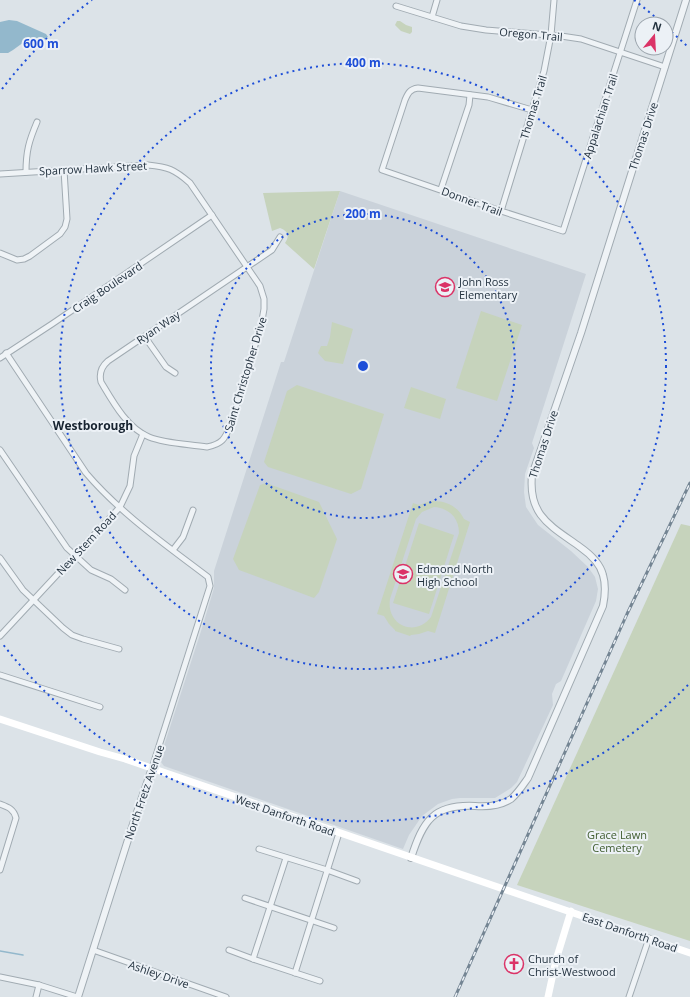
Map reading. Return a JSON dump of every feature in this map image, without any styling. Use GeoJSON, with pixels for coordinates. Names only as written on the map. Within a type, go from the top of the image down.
{"type":"FeatureCollection","features":[{"type":"Feature","properties":{"kind":"main road","name":"West Danforth Road"},"geometry":{"type":"LineString","coordinates":[[0,719],[152,768],[411,858],[571,911]]}},
{"type":"Feature","properties":{"kind":"main road","name":"East Danforth Road"},"geometry":{"type":"LineString","coordinates":[[571,911],[690,953]]}},
{"type":"Feature","properties":{"kind":"main road"},"geometry":{"type":"LineString","coordinates":[[548,997],[556,960],[571,911]]}},
{"type":"Feature","properties":{"kind":"street"},"geometry":{"type":"LineString","coordinates":[[432,17],[437,0]]}},
{"type":"Feature","properties":{"kind":"street","name":"Thomas Trail"},"geometry":{"type":"LineString","coordinates":[[501,211],[544,71],[551,35],[554,0]]}},
{"type":"Feature","properties":{"kind":"street","name":"Appalachian Trail"},"geometry":{"type":"LineString","coordinates":[[563,231],[637,0]]}},
{"type":"Feature","properties":{"kind":"street","name":"Thomas Drive"},"geometry":{"type":"LineString","coordinates":[[411,858],[418,836],[431,818],[439,812],[456,806],[492,806],[511,799],[519,791],[528,778],[603,606],[605,595],[604,575],[600,566],[588,552],[549,525],[539,513],[533,500],[530,488],[532,475],[581,334],[686,0]]}},
{"type":"Feature","properties":{"kind":"street","name":"Oregon Trail"},"geometry":{"type":"LineString","coordinates":[[396,6],[472,28],[581,39],[665,67]]}},
{"type":"Feature","properties":{"kind":"street","name":"Donner Trail"},"geometry":{"type":"LineString","coordinates":[[470,95],[412,88],[405,100],[382,170],[563,231]]}},
{"type":"Feature","properties":{"kind":"street"},"geometry":{"type":"LineString","coordinates":[[441,189],[469,105],[470,95],[488,97],[532,110]]}},
{"type":"Feature","properties":{"kind":"street"},"geometry":{"type":"LineString","coordinates":[[26,172],[26,155],[28,145],[37,122]]}},
{"type":"Feature","properties":{"kind":"street","name":"Sparrow Hawk Street"},"geometry":{"type":"LineString","coordinates":[[0,174],[148,165],[171,168],[190,183],[212,214]]}},
{"type":"Feature","properties":{"kind":"street"},"geometry":{"type":"LineString","coordinates":[[0,253],[17,260],[24,259],[60,234],[65,227],[67,219],[64,170]]}},
{"type":"Feature","properties":{"kind":"street","name":"Saint Christopher Drive"},"geometry":{"type":"LineString","coordinates":[[143,434],[157,439],[207,447],[214,446],[225,439],[230,426],[259,333],[264,309],[264,299],[260,286],[212,214]]}},
{"type":"Feature","properties":{"kind":"street","name":"Craig Boulevard"},"geometry":{"type":"LineString","coordinates":[[0,358],[212,214]]}},
{"type":"Feature","properties":{"kind":"street","name":"Ryan Way"},"geometry":{"type":"LineString","coordinates":[[143,434],[126,420],[105,389],[100,378],[104,364],[272,250],[280,238]]}},
{"type":"Feature","properties":{"kind":"street"},"geometry":{"type":"LineString","coordinates":[[145,337],[166,367],[175,373]]}},
{"type":"Feature","properties":{"kind":"street"},"geometry":{"type":"LineString","coordinates":[[6,353],[86,473],[140,526],[173,550],[183,537],[193,510]]}},
{"type":"Feature","properties":{"kind":"street","name":"New Stem Road"},"geometry":{"type":"LineString","coordinates":[[0,636],[120,507],[130,486],[134,456],[143,434]]}},
{"type":"Feature","properties":{"kind":"street"},"geometry":{"type":"LineString","coordinates":[[0,450],[67,548],[91,570],[111,579],[125,590]]}},
{"type":"Feature","properties":{"kind":"street","name":"North Fretz Avenue"},"geometry":{"type":"LineString","coordinates":[[77,997],[210,586],[208,578],[173,550]]}},
{"type":"Feature","properties":{"kind":"street"},"geometry":{"type":"LineString","coordinates":[[0,558],[23,590],[72,635],[119,649]]}},
{"type":"Feature","properties":{"kind":"street"},"geometry":{"type":"LineString","coordinates":[[0,674],[100,707]]}},
{"type":"Feature","properties":{"kind":"street"},"geometry":{"type":"LineString","coordinates":[[0,804],[11,809],[15,813],[16,818],[0,870]]}},
{"type":"Feature","properties":{"kind":"street"},"geometry":{"type":"LineString","coordinates":[[294,973],[312,921],[339,833]]}},
{"type":"Feature","properties":{"kind":"street"},"geometry":{"type":"LineString","coordinates":[[259,849],[328,870],[356,882]]}},
{"type":"Feature","properties":{"kind":"street"},"geometry":{"type":"LineString","coordinates":[[253,960],[286,858]]}},
{"type":"Feature","properties":{"kind":"street"},"geometry":{"type":"LineString","coordinates":[[245,898],[334,928]]}},
{"type":"Feature","properties":{"kind":"street"},"geometry":{"type":"LineString","coordinates":[[629,997],[649,938]]}},
{"type":"Feature","properties":{"kind":"street","name":"Ashley Drive"},"geometry":{"type":"LineString","coordinates":[[93,950],[226,997]]}},
{"type":"Feature","properties":{"kind":"street"},"geometry":{"type":"LineString","coordinates":[[229,950],[253,960],[320,981]]}},
{"type":"Feature","properties":{"kind":"street"},"geometry":{"type":"LineString","coordinates":[[0,977],[39,985],[77,997]]}},
{"type":"Feature","properties":{"kind":"street"},"geometry":{"type":"LineString","coordinates":[[36,997],[39,985]]}},
{"type":"Feature","properties":{"kind":"shaded area","name":"Edmond North High School"},"geometry":{"type":"Polygon","coordinates":[[[340,191],[586,274],[532,443],[534,448],[525,474],[524,492],[526,507],[538,525],[571,551],[588,567],[595,577],[598,589],[596,601],[561,681],[556,684],[552,694],[553,705],[517,782],[511,788],[495,798],[460,798],[438,804],[422,816],[409,835],[403,849],[164,766],[161,762],[161,755],[214,588],[214,571],[281,362],[284,362],[340,191]]]}},
{"type":"Feature","properties":{"kind":"green space"},"geometry":{"type":"Polygon","coordinates":[[[397,21],[412,27],[412,32],[410,34],[401,31],[395,25],[397,21]]]}},
{"type":"Feature","properties":{"kind":"green space"},"geometry":{"type":"Polygon","coordinates":[[[340,191],[314,269],[285,243],[288,236],[285,231],[280,228],[272,231],[263,193],[340,191]]]}},
{"type":"Feature","properties":{"kind":"green space"},"geometry":{"type":"Polygon","coordinates":[[[481,311],[522,325],[497,401],[456,388],[481,311]]]}},
{"type":"Feature","properties":{"kind":"green space"},"geometry":{"type":"Polygon","coordinates":[[[332,322],[353,329],[343,364],[325,361],[318,353],[321,346],[327,346],[332,322]]]}},
{"type":"Feature","properties":{"kind":"green space"},"geometry":{"type":"Polygon","coordinates":[[[297,385],[384,414],[361,489],[351,494],[268,467],[264,462],[287,391],[297,385]]]}},
{"type":"Feature","properties":{"kind":"green space"},"geometry":{"type":"Polygon","coordinates":[[[411,387],[446,399],[440,419],[404,408],[411,387]]]}},
{"type":"Feature","properties":{"kind":"green space"},"geometry":{"type":"Polygon","coordinates":[[[266,483],[319,502],[337,539],[319,592],[314,598],[239,570],[233,559],[260,485],[266,483]]]}},
{"type":"Feature","properties":{"kind":"green space"},"geometry":{"type":"Polygon","coordinates":[[[430,501],[441,501],[450,504],[458,510],[464,519],[470,522],[435,633],[428,631],[410,636],[395,631],[384,616],[377,614],[413,503],[419,505],[430,501]],[[434,507],[422,512],[416,519],[390,599],[392,616],[403,626],[417,627],[431,617],[459,533],[459,528],[455,518],[449,512],[434,507]]]}},
{"type":"Feature","properties":{"kind":"green space"},"geometry":{"type":"Polygon","coordinates":[[[419,523],[454,535],[429,614],[393,603],[419,523]]]}},
{"type":"Feature","properties":{"kind":"green space","name":"Grace Lawn Cemetery"},"geometry":{"type":"Polygon","coordinates":[[[681,524],[690,526],[690,941],[517,885],[681,524]]]}},
{"type":"Feature","properties":{"kind":"water"},"geometry":{"type":"Polygon","coordinates":[[[9,20],[17,21],[46,34],[48,37],[41,42],[24,42],[8,53],[0,53],[0,22],[9,20]]]}},
{"type":"Feature","properties":{"kind":"waterway"},"geometry":{"type":"LineString","coordinates":[[0,951],[23,955]]}},
{"type":"Feature","properties":{"kind":"railway"},"geometry":{"type":"LineString","coordinates":[[455,997],[627,614],[690,483]]}},
{"type":"Feature","properties":{"kind":"place","name":"John Ross Elementary"},"geometry":{"type":"Point","coordinates":[445,287]}},
{"type":"Feature","properties":{"kind":"place","name":"Edmond North High School"},"geometry":{"type":"Point","coordinates":[403,574]}},
{"type":"Feature","properties":{"kind":"place","name":"Church of Christ-Westwood"},"geometry":{"type":"Point","coordinates":[514,964]}},
{"type":"Feature","properties":{"kind":"district","name":"Westborough"},"geometry":{"type":"Point","coordinates":[93,425]}}]}
